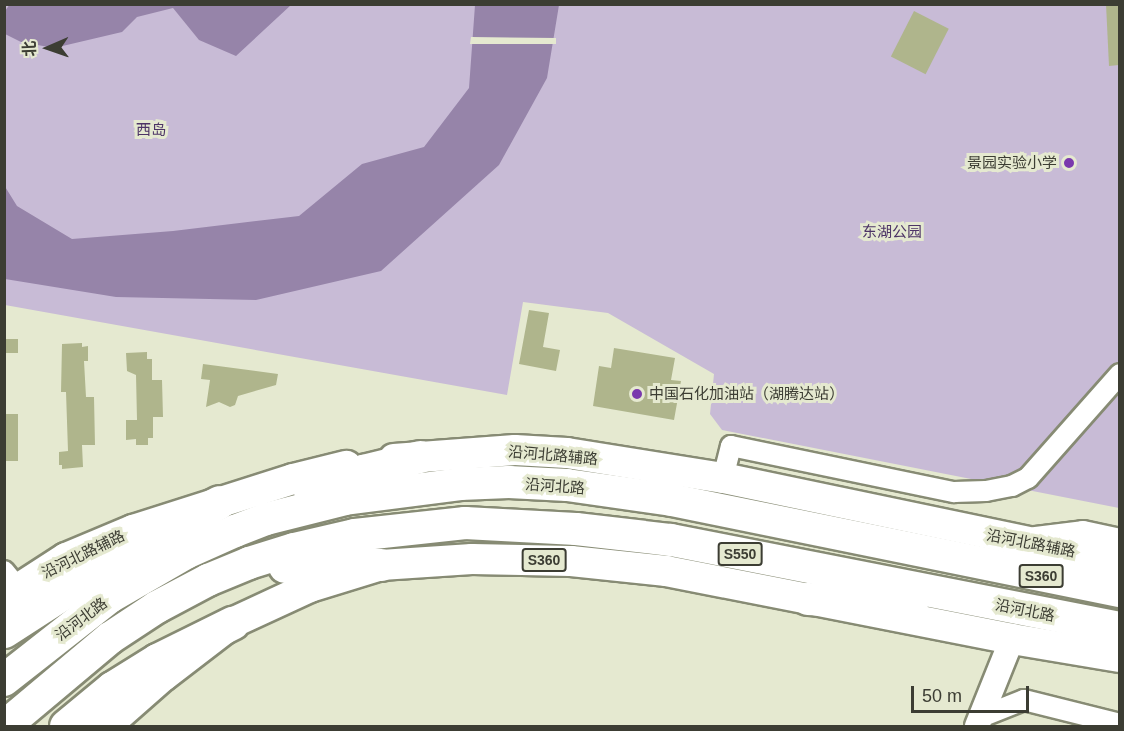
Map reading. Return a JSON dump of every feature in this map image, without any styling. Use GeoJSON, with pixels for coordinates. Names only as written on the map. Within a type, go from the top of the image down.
{"type":"FeatureCollection","features":[{"type":"Feature","properties":{"kind":"highway"},"geometry":{"type":"LineString","coordinates":[[186,553],[238,521],[279,503],[363,471],[420,456]]}},
{"type":"Feature","properties":{"kind":"highway","name":"沿河北路"},"geometry":{"type":"LineString","coordinates":[[15,671],[110,597],[186,553],[266,519],[345,499],[460,484],[509,482],[579,487],[672,500],[1119,591]]}},
{"type":"Feature","properties":{"kind":"highway"},"geometry":{"type":"LineString","coordinates":[[4,631],[123,554],[219,502]]}},
{"type":"Feature","properties":{"kind":"highway","name":"沿河北路"},"geometry":{"type":"LineString","coordinates":[[5,726],[110,638],[157,607],[208,580],[271,556],[356,535],[465,523],[576,529],[671,540],[1119,628]]}},
{"type":"Feature","properties":{"kind":"highway"},"geometry":{"type":"LineString","coordinates":[[208,580],[309,563],[381,565]]}},
{"type":"Feature","properties":{"kind":"highway"},"geometry":{"type":"LineString","coordinates":[[808,599],[1024,610]]}},
{"type":"Feature","properties":{"kind":"highway"},"geometry":{"type":"LineString","coordinates":[[66,726],[112,688],[158,660],[232,623]]}},
{"type":"Feature","properties":{"kind":"main road","name":"沿河北路辅路"},"geometry":{"type":"LineString","coordinates":[[9,585],[132,530],[334,468],[461,452],[538,451],[723,478],[1119,561]]}},
{"type":"Feature","properties":{"kind":"main road","name":"S360"},"geometry":{"type":"LineString","coordinates":[[106,726],[163,676],[232,623],[310,587],[381,565],[472,559],[571,561],[666,571],[1012,639],[1119,657]]}},
{"type":"Feature","properties":{"kind":"street"},"geometry":{"type":"LineString","coordinates":[[723,478],[731,446],[954,492],[986,491],[1012,486],[1028,478],[1119,374]]}},
{"type":"Feature","properties":{"kind":"street"},"geometry":{"type":"LineString","coordinates":[[1018,541],[1083,533],[1119,541]]}},
{"type":"Feature","properties":{"kind":"street"},"geometry":{"type":"LineString","coordinates":[[979,722],[1012,639]]}},
{"type":"Feature","properties":{"kind":"street"},"geometry":{"type":"LineString","coordinates":[[979,722],[1024,700],[1119,724]]}},
{"type":"Feature","properties":{"kind":"green space","name":"东湖公园"},"geometry":{"type":"Polygon","coordinates":[[[5,5],[1119,5],[1119,508],[722,430],[710,414],[714,374],[608,313],[523,302],[507,395],[5,305],[5,5]]]}},
{"type":"Feature","properties":{"kind":"shaded area"},"geometry":{"type":"Polygon","coordinates":[[[10,4],[291,5],[236,56],[199,40],[173,8],[137,17],[122,32],[54,48],[21,42],[5,34],[5,11],[10,4]]]}},
{"type":"Feature","properties":{"kind":"shaded area"},"geometry":{"type":"Polygon","coordinates":[[[475,5],[559,5],[547,78],[499,165],[381,271],[256,300],[116,297],[5,279],[4,185],[17,206],[72,239],[173,231],[299,216],[362,164],[424,147],[469,88],[475,5]]]}},
{"type":"Feature","properties":{"kind":"pier"},"geometry":{"type":"Polygon","coordinates":[[[471,37],[556,38],[556,44],[470,44],[471,37]]]}},
{"type":"Feature","properties":{"kind":"building"},"geometry":{"type":"Polygon","coordinates":[[[1106,4],[1119,4],[1119,65],[1109,66],[1106,4]]]}},
{"type":"Feature","properties":{"kind":"building"},"geometry":{"type":"Polygon","coordinates":[[[914,11],[949,29],[926,74],[891,56],[914,11]]]}},
{"type":"Feature","properties":{"kind":"building"},"geometry":{"type":"Polygon","coordinates":[[[529,310],[549,313],[543,347],[560,350],[556,371],[519,364],[529,310]]]}},
{"type":"Feature","properties":{"kind":"building"},"geometry":{"type":"Polygon","coordinates":[[[4,339],[18,339],[18,353],[4,353],[4,339]]]}},
{"type":"Feature","properties":{"kind":"building"},"geometry":{"type":"Polygon","coordinates":[[[82,343],[82,347],[88,346],[88,361],[84,361],[86,397],[94,397],[95,445],[82,445],[83,467],[62,469],[62,465],[59,465],[59,452],[68,451],[66,392],[61,392],[62,344],[82,343]]]}},
{"type":"Feature","properties":{"kind":"building","name":"中国石化加油站（湖腾达站）"},"geometry":{"type":"Polygon","coordinates":[[[614,348],[675,358],[671,380],[681,381],[674,420],[593,406],[599,366],[611,368],[614,348]]]}},
{"type":"Feature","properties":{"kind":"building"},"geometry":{"type":"Polygon","coordinates":[[[147,352],[147,359],[152,359],[152,380],[162,380],[163,417],[153,417],[153,438],[148,438],[148,445],[136,445],[136,439],[126,440],[126,420],[137,420],[136,375],[127,371],[126,353],[147,352]]]}},
{"type":"Feature","properties":{"kind":"building"},"geometry":{"type":"Polygon","coordinates":[[[203,364],[278,374],[276,385],[238,396],[235,405],[230,407],[219,402],[206,407],[210,380],[201,379],[203,364]]]}},
{"type":"Feature","properties":{"kind":"building"},"geometry":{"type":"Polygon","coordinates":[[[4,414],[18,414],[18,461],[4,461],[4,414]]]}},
{"type":"Feature","properties":{"kind":"place","name":"景园实验小学"},"geometry":{"type":"Point","coordinates":[1069,163]}},
{"type":"Feature","properties":{"kind":"place","name":"中国石化加油站（湖腾达站）"},"geometry":{"type":"Point","coordinates":[637,394]}},
{"type":"Feature","properties":{"kind":"park label","name":"西岛"},"geometry":{"type":"Point","coordinates":[151,130]}}]}
